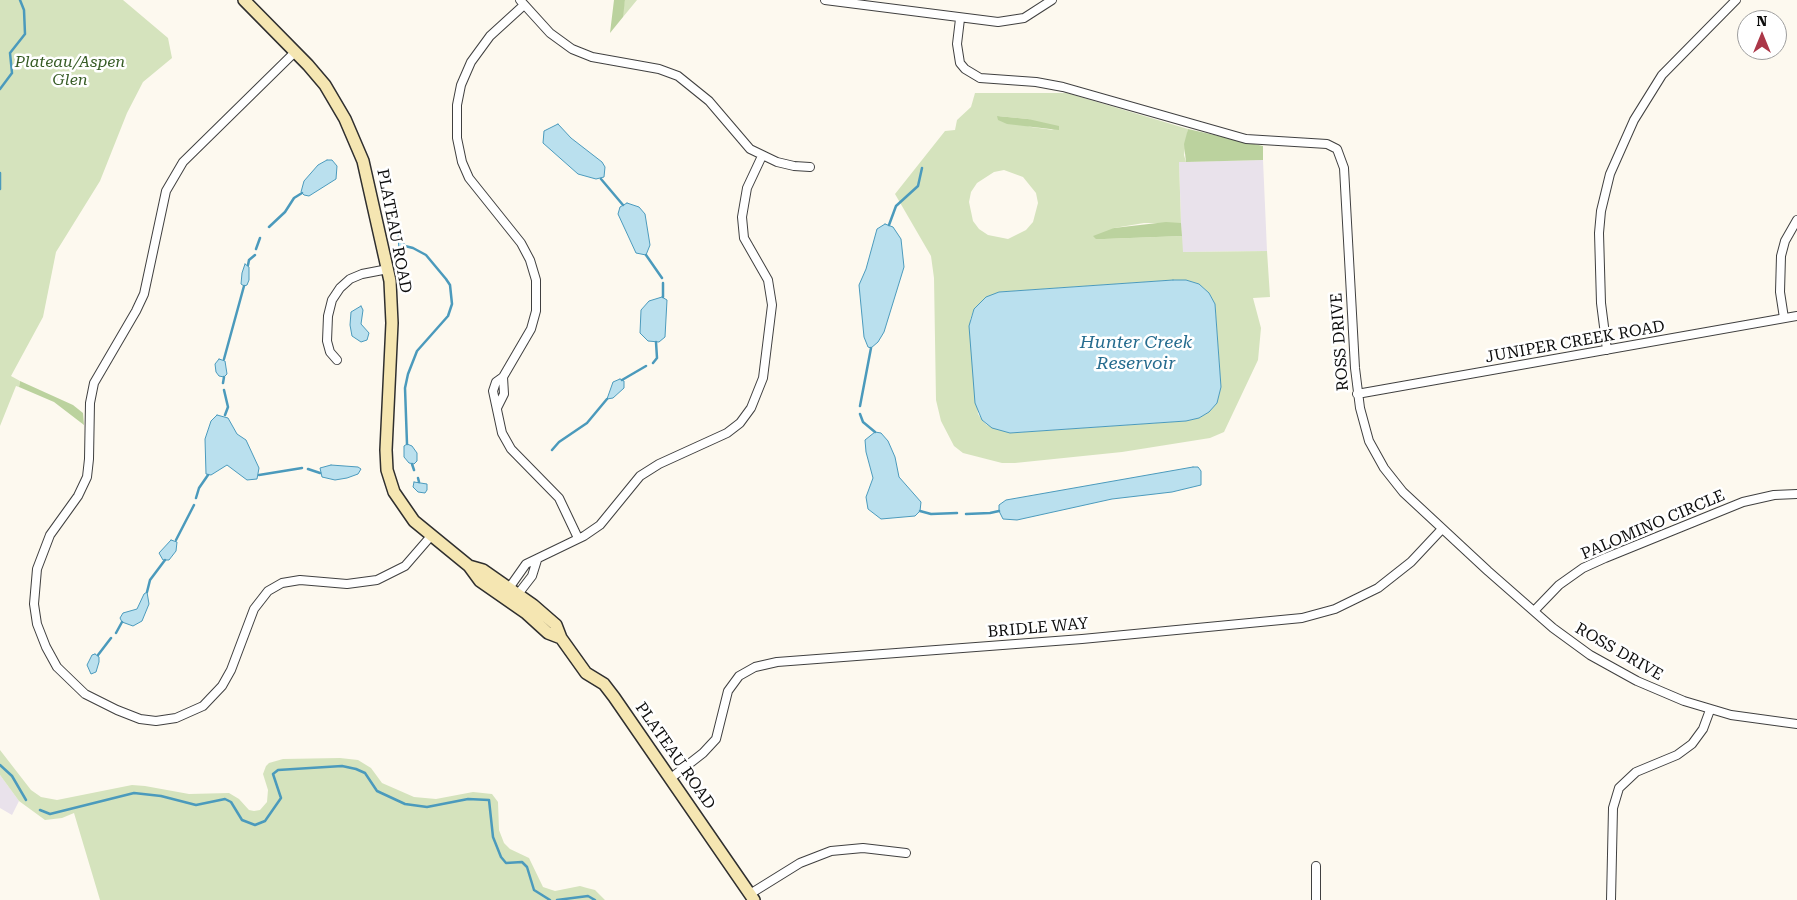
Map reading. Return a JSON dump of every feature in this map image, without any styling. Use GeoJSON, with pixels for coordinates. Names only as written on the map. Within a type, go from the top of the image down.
{"type":"FeatureCollection","features":[{"type":"Feature","properties":{"kind":"street","name":"PLATEAU ROAD"},"geometry":{"type":"LineString","coordinates":[[244,0],[325,85],[351,130],[363,161],[388,269],[392,323],[386,450],[387,470],[394,492],[404,509],[431,536],[469,566],[480,581],[508,600],[548,633],[561,638]]}},
{"type":"Feature","properties":{"kind":"street"},"geometry":{"type":"LineString","coordinates":[[825,0],[846,1],[998,22],[1016,20],[1030,15],[1052,0]]}},
{"type":"Feature","properties":{"kind":"street"},"geometry":{"type":"LineString","coordinates":[[1607,350],[1601,303],[1599,234],[1601,211],[1610,174],[1634,120],[1662,75],[1736,0]]}},
{"type":"Feature","properties":{"kind":"street"},"geometry":{"type":"LineString","coordinates":[[578,538],[559,498],[506,441],[502,433],[497,408],[493,402],[492,391],[496,382],[503,378],[531,329],[537,301],[536,280],[530,260],[521,243],[469,178],[459,150],[456,116],[461,85],[476,54],[522,2],[550,33],[572,49],[600,59],[659,69],[685,80],[709,101],[744,144],[762,156],[794,166],[810,167]]}},
{"type":"Feature","properties":{"kind":"street","name":"ROSS DRIVE"},"geometry":{"type":"LineString","coordinates":[[960,18],[958,44],[960,62],[965,69],[980,78],[1036,82],[1063,87],[1246,139],[1327,144],[1337,149],[1344,168],[1357,394],[1364,426],[1380,462],[1403,492],[1441,530],[1572,643],[1612,667],[1661,692],[1710,710],[1758,720],[1797,724]]}},
{"type":"Feature","properties":{"kind":"street"},"geometry":{"type":"LineString","coordinates":[[295,52],[183,162],[166,191],[144,294],[94,383],[90,402],[89,459],[86,477],[78,496],[50,535],[37,569],[34,604],[37,624],[46,647],[57,667],[85,694],[140,719],[156,721],[176,718],[203,706],[222,686],[231,670],[254,609],[268,591],[282,583],[300,580],[347,584],[377,580],[405,566],[431,536]]}},
{"type":"Feature","properties":{"kind":"street"},"geometry":{"type":"LineString","coordinates":[[537,560],[536,569],[519,595],[508,600],[508,587],[526,564],[537,560],[546,552],[578,538],[600,525],[640,476],[660,464],[732,430],[746,416],[756,399],[763,378],[772,305],[768,280],[744,238],[742,216],[747,188],[762,156]]}},
{"type":"Feature","properties":{"kind":"street"},"geometry":{"type":"LineString","coordinates":[[1784,318],[1780,292],[1781,256],[1785,241],[1797,220]]}},
{"type":"Feature","properties":{"kind":"street"},"geometry":{"type":"LineString","coordinates":[[337,360],[330,352],[327,341],[329,308],[336,294],[345,283],[357,276],[388,269]]}},
{"type":"Feature","properties":{"kind":"street","name":"JUNIPER CREEK ROAD"},"geometry":{"type":"LineString","coordinates":[[1357,394],[1797,316]]}},
{"type":"Feature","properties":{"kind":"street"},"geometry":{"type":"LineString","coordinates":[[497,408],[504,394],[503,378]]}},
{"type":"Feature","properties":{"kind":"street","name":"PALOMINO CIRCLE"},"geometry":{"type":"LineString","coordinates":[[1534,611],[1559,585],[1583,568],[1605,558],[1743,502],[1774,495],[1797,494]]}},
{"type":"Feature","properties":{"kind":"street","name":"BRIDLE WAY"},"geometry":{"type":"LineString","coordinates":[[670,778],[703,753],[716,739],[728,691],[739,676],[755,667],[776,662],[1063,640],[1302,618],[1335,609],[1378,588],[1411,562],[1441,530]]}},
{"type":"Feature","properties":{"kind":"street","name":"PLATEAU ROAD"},"geometry":{"type":"LineString","coordinates":[[469,566],[483,570],[508,587],[556,626],[561,638],[586,673],[604,684],[614,697],[752,897]]}},
{"type":"Feature","properties":{"kind":"street"},"geometry":{"type":"LineString","coordinates":[[1611,900],[1613,816],[1619,788],[1636,772],[1677,755],[1692,744],[1703,728],[1710,710]]}},
{"type":"Feature","properties":{"kind":"street"},"geometry":{"type":"LineString","coordinates":[[752,897],[800,863],[831,851],[863,848],[906,853]]}},
{"type":"Feature","properties":{"kind":"street"},"geometry":{"type":"LineString","coordinates":[[1316,866],[1316,900]]}},
{"type":"Feature","properties":{"kind":"shaded area"},"geometry":{"type":"Polygon","coordinates":[[[1263,160],[1267,251],[1182,252],[1179,162],[1263,160]]]}},
{"type":"Feature","properties":{"kind":"shaded area"},"geometry":{"type":"Polygon","coordinates":[[[0,775],[19,801],[12,815],[0,808],[0,775]]]}},
{"type":"Feature","properties":{"kind":"green space","name":"Plateau/Aspen Glen"},"geometry":{"type":"Polygon","coordinates":[[[0,0],[123,0],[168,38],[172,58],[143,82],[127,113],[100,181],[56,252],[43,317],[11,376],[20,381],[19,387],[16,386],[0,426],[0,0]]]}},
{"type":"Feature","properties":{"kind":"green space"},"geometry":{"type":"Polygon","coordinates":[[[614,0],[625,0],[623,17],[610,33],[614,0]]]}},
{"type":"Feature","properties":{"kind":"green space"},"geometry":{"type":"Polygon","coordinates":[[[625,0],[637,0],[623,17],[623,10],[625,0]]]}},
{"type":"Feature","properties":{"kind":"green space"},"geometry":{"type":"Polygon","coordinates":[[[975,93],[1067,93],[1188,129],[1184,155],[1186,162],[1179,162],[1181,223],[1144,223],[1114,228],[1104,239],[1182,236],[1183,252],[1267,251],[1270,297],[1253,298],[1261,328],[1258,360],[1224,432],[1210,438],[1122,452],[1015,463],[1002,463],[963,453],[954,446],[941,421],[936,400],[934,278],[931,256],[895,194],[945,131],[955,130],[957,120],[971,107],[975,93]],[[997,116],[1031,127],[1054,130],[1028,119],[997,116]],[[1004,170],[994,172],[977,183],[971,192],[969,202],[973,221],[979,229],[988,235],[1008,239],[1026,230],[1033,222],[1038,203],[1036,193],[1023,177],[1004,170]],[[1173,280],[999,292],[974,309],[970,320],[978,414],[987,425],[1010,433],[1186,421],[1199,418],[1209,412],[1217,403],[1221,387],[1215,304],[1209,293],[1199,284],[1186,280],[1173,280]]]}},
{"type":"Feature","properties":{"kind":"green space"},"geometry":{"type":"Polygon","coordinates":[[[997,116],[1028,119],[1059,126],[1059,130],[1007,124],[998,120],[997,116]]]}},
{"type":"Feature","properties":{"kind":"green space"},"geometry":{"type":"Polygon","coordinates":[[[1188,129],[1263,146],[1263,160],[1186,162],[1184,144],[1188,129]]]}},
{"type":"Feature","properties":{"kind":"green space"},"geometry":{"type":"Polygon","coordinates":[[[1166,222],[1181,223],[1182,236],[1096,239],[1093,236],[1114,228],[1166,222]]]}},
{"type":"Feature","properties":{"kind":"green space"},"geometry":{"type":"Polygon","coordinates":[[[20,381],[73,405],[83,413],[84,425],[54,402],[19,387],[20,381]]]}},
{"type":"Feature","properties":{"kind":"green space"},"geometry":{"type":"Polygon","coordinates":[[[0,750],[31,790],[41,797],[57,800],[132,785],[189,794],[229,793],[239,799],[249,810],[254,811],[260,810],[267,802],[268,790],[263,774],[269,763],[283,759],[340,758],[358,760],[371,768],[382,783],[414,797],[436,799],[473,792],[492,794],[498,802],[499,830],[504,843],[510,849],[529,858],[543,887],[555,891],[580,886],[595,890],[605,900],[100,900],[74,813],[62,818],[45,820],[19,801],[0,775],[0,750]]]}},
{"type":"Feature","properties":{"kind":"water"},"geometry":{"type":"Polygon","coordinates":[[[558,124],[571,138],[602,162],[605,167],[604,177],[596,179],[578,174],[543,143],[544,131],[558,124]]]}},
{"type":"Feature","properties":{"kind":"water"},"geometry":{"type":"Polygon","coordinates":[[[327,160],[332,160],[337,166],[336,179],[309,196],[304,195],[301,192],[304,181],[318,165],[327,160]]]}},
{"type":"Feature","properties":{"kind":"water"},"geometry":{"type":"Polygon","coordinates":[[[627,203],[639,207],[645,214],[650,245],[646,255],[636,253],[618,214],[620,207],[627,203]]]}},
{"type":"Feature","properties":{"kind":"water"},"geometry":{"type":"Polygon","coordinates":[[[885,224],[893,227],[901,239],[904,267],[884,332],[878,342],[871,348],[868,347],[864,337],[859,285],[866,269],[877,229],[885,224]]]}},
{"type":"Feature","properties":{"kind":"water"},"geometry":{"type":"Polygon","coordinates":[[[398,235],[405,245],[402,253],[399,251],[398,235]]]}},
{"type":"Feature","properties":{"kind":"water"},"geometry":{"type":"Polygon","coordinates":[[[245,264],[249,267],[249,280],[247,285],[244,286],[241,284],[245,264]]]}},
{"type":"Feature","properties":{"kind":"water","name":"Hunter Creek Reservoir"},"geometry":{"type":"Polygon","coordinates":[[[1186,280],[1199,284],[1209,293],[1215,304],[1221,387],[1217,403],[1209,412],[1199,418],[1186,421],[1010,433],[992,428],[982,420],[975,403],[969,326],[974,309],[986,297],[999,292],[1186,280]]]}},
{"type":"Feature","properties":{"kind":"water"},"geometry":{"type":"Polygon","coordinates":[[[662,297],[667,300],[665,337],[659,342],[648,341],[640,333],[641,310],[649,301],[662,297]]]}},
{"type":"Feature","properties":{"kind":"water"},"geometry":{"type":"Polygon","coordinates":[[[361,306],[363,310],[361,324],[369,333],[367,340],[361,342],[352,336],[350,325],[351,312],[361,306]]]}},
{"type":"Feature","properties":{"kind":"water"},"geometry":{"type":"Polygon","coordinates":[[[219,359],[225,361],[227,374],[224,377],[219,376],[216,372],[215,364],[219,359]]]}},
{"type":"Feature","properties":{"kind":"water"},"geometry":{"type":"Polygon","coordinates":[[[620,379],[624,381],[624,388],[613,398],[607,399],[613,382],[620,379]]]}},
{"type":"Feature","properties":{"kind":"water"},"geometry":{"type":"Polygon","coordinates":[[[217,415],[228,418],[237,434],[246,440],[259,468],[257,479],[247,480],[227,465],[211,475],[206,474],[205,439],[211,421],[217,415]]]}},
{"type":"Feature","properties":{"kind":"water"},"geometry":{"type":"Polygon","coordinates":[[[875,432],[881,433],[888,441],[895,457],[899,477],[921,502],[920,511],[915,516],[881,519],[868,509],[866,497],[873,478],[865,440],[875,432]]]}},
{"type":"Feature","properties":{"kind":"water"},"geometry":{"type":"Polygon","coordinates":[[[407,444],[412,446],[417,453],[417,461],[414,464],[409,463],[404,457],[404,446],[407,444]]]}},
{"type":"Feature","properties":{"kind":"water"},"geometry":{"type":"Polygon","coordinates":[[[331,465],[358,467],[361,469],[358,474],[347,478],[335,480],[322,477],[320,468],[331,465]]]}},
{"type":"Feature","properties":{"kind":"water"},"geometry":{"type":"Polygon","coordinates":[[[1198,467],[1201,471],[1201,485],[1172,492],[1112,499],[1017,520],[1003,519],[999,511],[999,505],[1006,500],[1198,467]]]}},
{"type":"Feature","properties":{"kind":"water"},"geometry":{"type":"Polygon","coordinates":[[[414,482],[427,484],[425,493],[418,492],[413,487],[414,482]]]}},
{"type":"Feature","properties":{"kind":"water"},"geometry":{"type":"Polygon","coordinates":[[[171,540],[177,542],[176,551],[169,560],[163,560],[159,553],[171,540]]]}},
{"type":"Feature","properties":{"kind":"water"},"geometry":{"type":"Polygon","coordinates":[[[147,592],[149,604],[142,621],[133,626],[122,622],[120,618],[123,613],[137,609],[144,594],[147,592]]]}},
{"type":"Feature","properties":{"kind":"water"},"geometry":{"type":"Polygon","coordinates":[[[95,654],[99,657],[99,662],[96,672],[91,674],[87,665],[92,655],[95,654]]]}},
{"type":"Feature","properties":{"kind":"waterway"},"geometry":{"type":"LineString","coordinates":[[0,89],[12,73],[10,53],[25,34],[24,10],[20,0]]}},
{"type":"Feature","properties":{"kind":"waterway"},"geometry":{"type":"LineString","coordinates":[[889,225],[896,206],[918,186],[922,168]]}},
{"type":"Feature","properties":{"kind":"waterway"},"geometry":{"type":"LineString","coordinates":[[0,173],[0,189]]}},
{"type":"Feature","properties":{"kind":"waterway"},"geometry":{"type":"LineString","coordinates":[[601,179],[623,205]]}},
{"type":"Feature","properties":{"kind":"waterway"},"geometry":{"type":"LineString","coordinates":[[269,227],[285,212],[294,198],[302,193]]}},
{"type":"Feature","properties":{"kind":"waterway"},"geometry":{"type":"LineString","coordinates":[[256,249],[260,238]]}},
{"type":"Feature","properties":{"kind":"waterway"},"geometry":{"type":"LineString","coordinates":[[405,246],[426,255],[446,279],[450,285],[452,304],[448,316],[417,351],[408,374],[405,388],[407,444]]}},
{"type":"Feature","properties":{"kind":"waterway"},"geometry":{"type":"LineString","coordinates":[[248,265],[249,260],[255,255]]}},
{"type":"Feature","properties":{"kind":"waterway"},"geometry":{"type":"LineString","coordinates":[[646,255],[662,278]]}},
{"type":"Feature","properties":{"kind":"waterway"},"geometry":{"type":"LineString","coordinates":[[663,283],[663,297]]}},
{"type":"Feature","properties":{"kind":"waterway"},"geometry":{"type":"LineString","coordinates":[[224,359],[244,286]]}},
{"type":"Feature","properties":{"kind":"waterway"},"geometry":{"type":"LineString","coordinates":[[653,363],[657,358],[656,342]]}},
{"type":"Feature","properties":{"kind":"waterway"},"geometry":{"type":"LineString","coordinates":[[860,406],[871,348]]}},
{"type":"Feature","properties":{"kind":"waterway"},"geometry":{"type":"LineString","coordinates":[[622,380],[646,366]]}},
{"type":"Feature","properties":{"kind":"waterway"},"geometry":{"type":"LineString","coordinates":[[223,383],[224,377]]}},
{"type":"Feature","properties":{"kind":"waterway"},"geometry":{"type":"LineString","coordinates":[[224,390],[228,407],[225,415]]}},
{"type":"Feature","properties":{"kind":"waterway"},"geometry":{"type":"LineString","coordinates":[[552,450],[559,442],[587,423],[607,399]]}},
{"type":"Feature","properties":{"kind":"waterway"},"geometry":{"type":"LineString","coordinates":[[860,414],[863,422],[875,432]]}},
{"type":"Feature","properties":{"kind":"waterway"},"geometry":{"type":"LineString","coordinates":[[412,464],[414,470]]}},
{"type":"Feature","properties":{"kind":"waterway"},"geometry":{"type":"LineString","coordinates":[[259,475],[302,468]]}},
{"type":"Feature","properties":{"kind":"waterway"},"geometry":{"type":"LineString","coordinates":[[308,469],[320,473]]}},
{"type":"Feature","properties":{"kind":"waterway"},"geometry":{"type":"LineString","coordinates":[[196,498],[199,488],[208,475]]}},
{"type":"Feature","properties":{"kind":"waterway"},"geometry":{"type":"LineString","coordinates":[[418,478],[419,482]]}},
{"type":"Feature","properties":{"kind":"waterway"},"geometry":{"type":"LineString","coordinates":[[176,540],[194,505]]}},
{"type":"Feature","properties":{"kind":"waterway"},"geometry":{"type":"LineString","coordinates":[[920,511],[931,514],[957,513]]}},
{"type":"Feature","properties":{"kind":"waterway"},"geometry":{"type":"LineString","coordinates":[[966,514],[999,511]]}},
{"type":"Feature","properties":{"kind":"waterway"},"geometry":{"type":"LineString","coordinates":[[147,592],[150,580],[165,560]]}},
{"type":"Feature","properties":{"kind":"waterway"},"geometry":{"type":"LineString","coordinates":[[116,633],[122,622]]}},
{"type":"Feature","properties":{"kind":"waterway"},"geometry":{"type":"LineString","coordinates":[[98,655],[111,638]]}},
{"type":"Feature","properties":{"kind":"waterway"},"geometry":{"type":"LineString","coordinates":[[0,765],[12,776],[26,800]]}},
{"type":"Feature","properties":{"kind":"waterway"},"geometry":{"type":"LineString","coordinates":[[40,810],[50,814],[134,793],[161,796],[196,805],[225,799],[231,802],[242,820],[255,825],[265,821],[281,798],[273,774],[278,770],[342,766],[365,773],[377,791],[405,804],[427,807],[468,799],[489,800],[493,837],[501,857],[506,863],[522,862],[527,867],[534,890],[550,900]]}},
{"type":"Feature","properties":{"kind":"waterway"},"geometry":{"type":"LineString","coordinates":[[557,900],[588,896],[595,900]]}}]}
